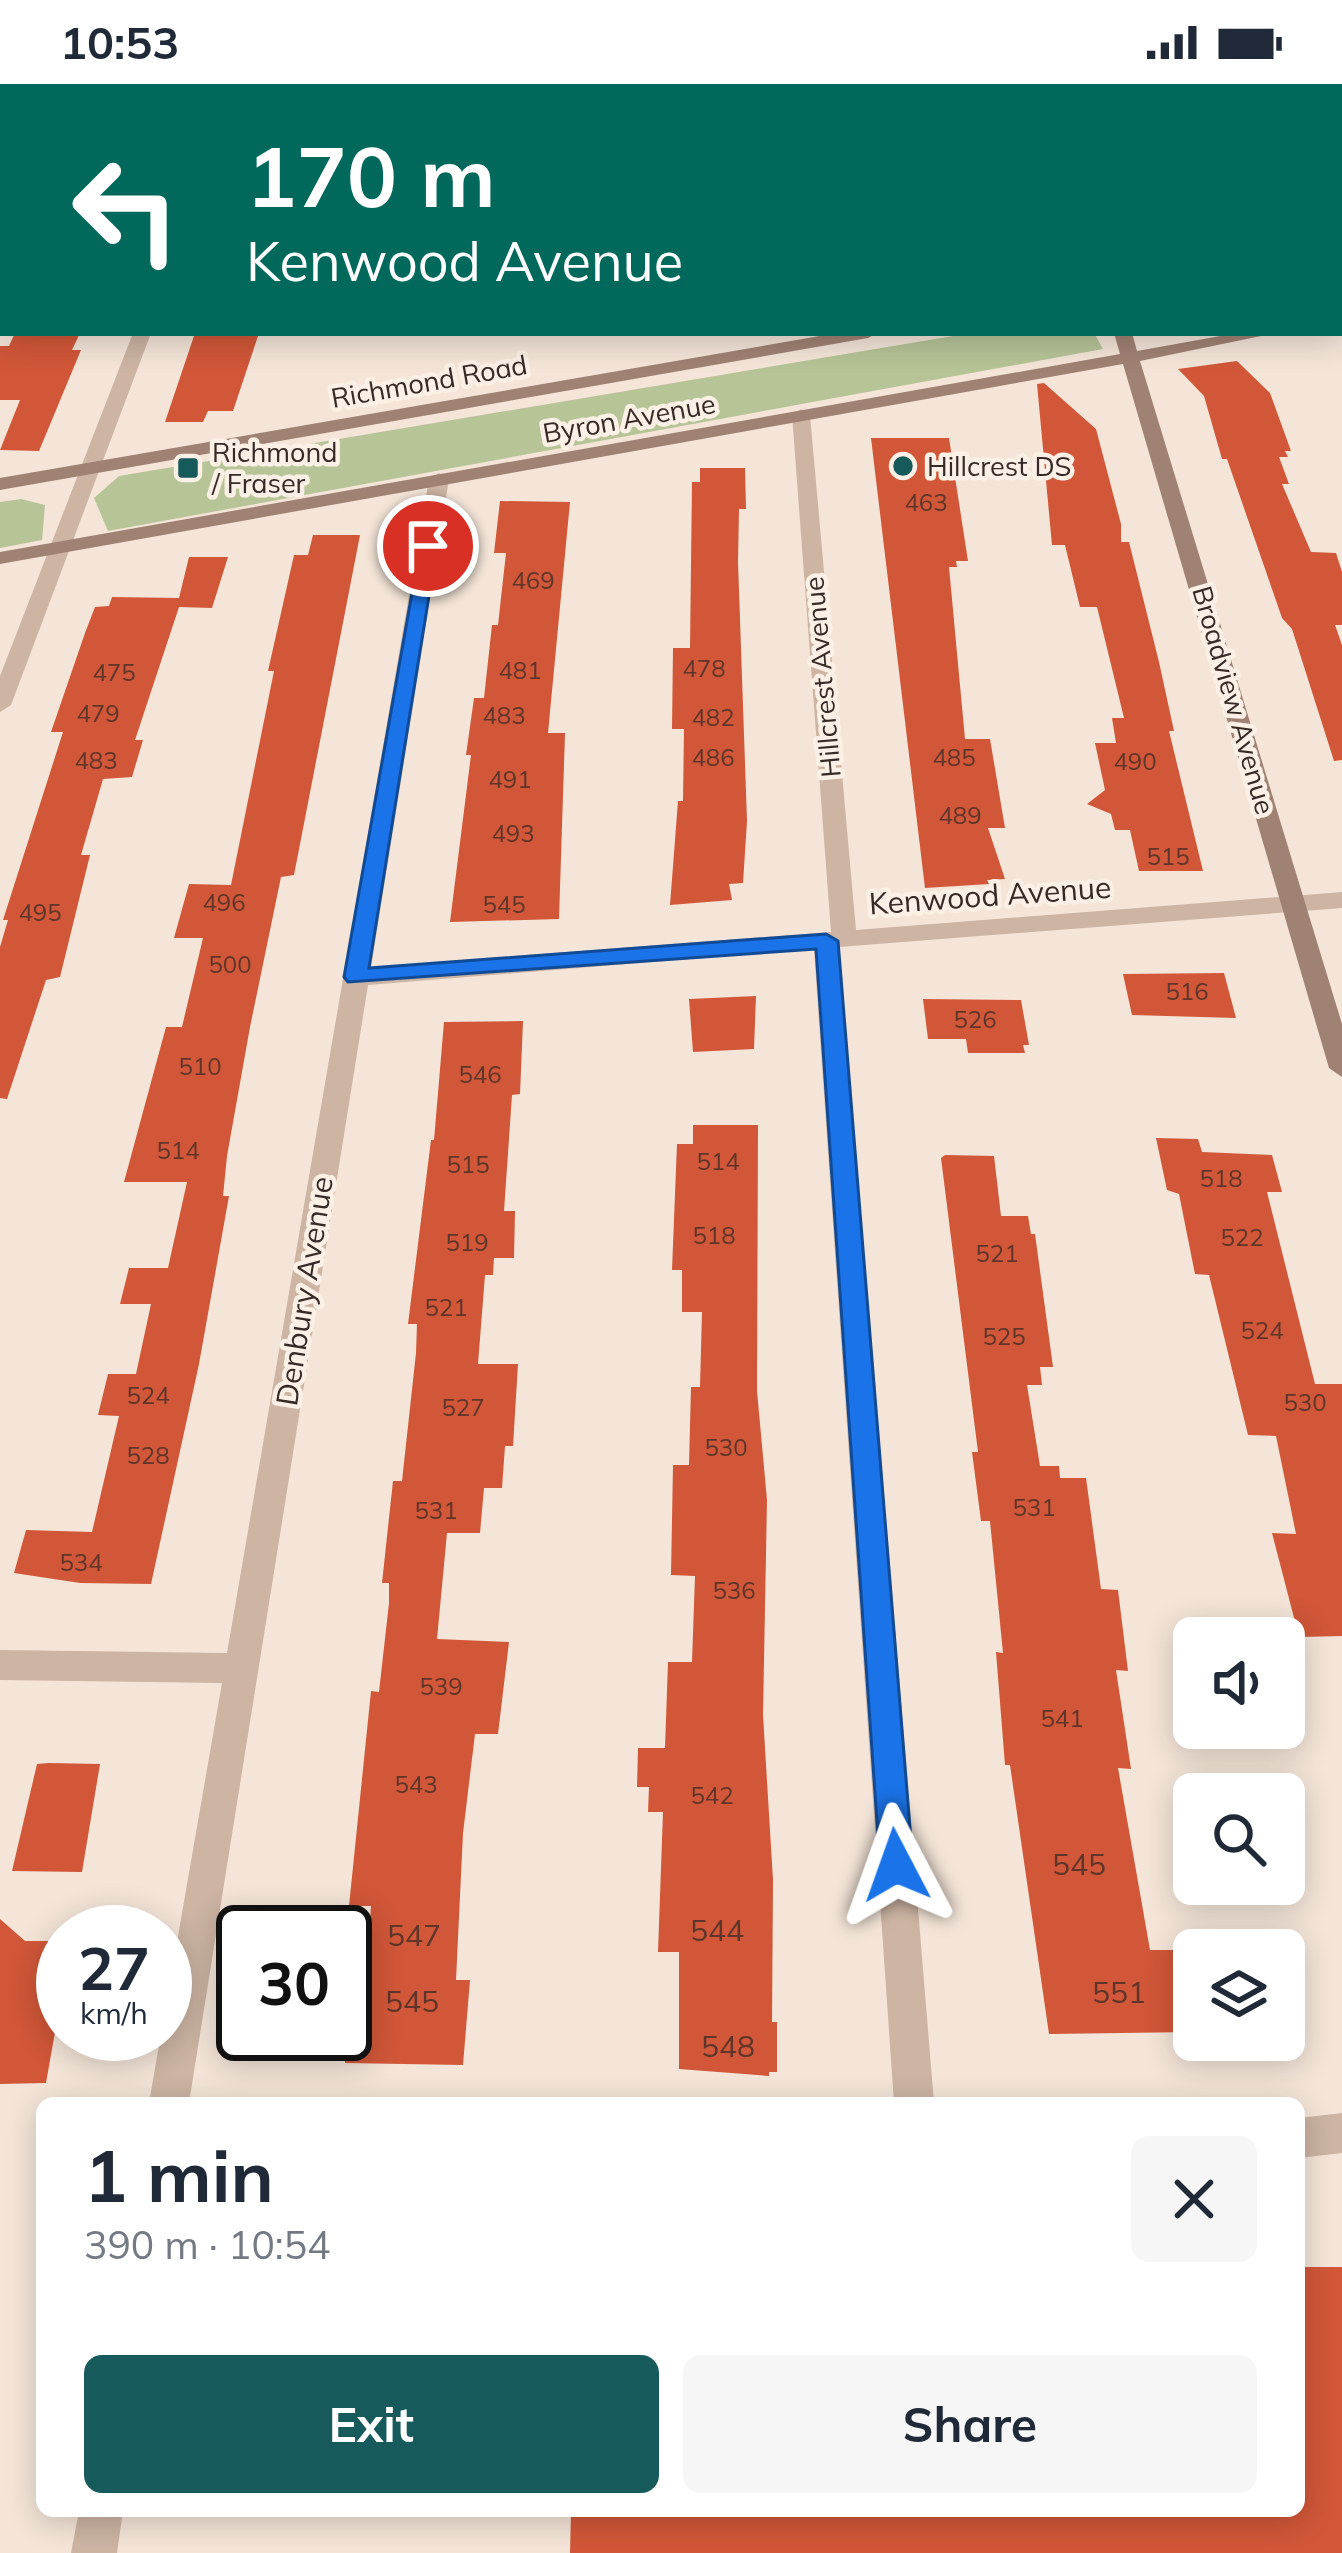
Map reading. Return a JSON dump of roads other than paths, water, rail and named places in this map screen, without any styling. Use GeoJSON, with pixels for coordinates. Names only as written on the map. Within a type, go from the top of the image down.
{"type":"FeatureCollection","features":[{"type":"Feature","properties":{"kind":"street"},"geometry":{"type":"LineString","coordinates":[[0,705],[141,336]]}},
{"type":"Feature","properties":{"kind":"street","name":"Richmond Road"},"geometry":{"type":"LineString","coordinates":[[0,484],[851,336]]}},
{"type":"Feature","properties":{"kind":"street","name":"Byron Avenue"},"geometry":{"type":"LineString","coordinates":[[0,557],[801,415],[1129,344],[1229,336]]}},
{"type":"Feature","properties":{"kind":"street","name":"Broadview Avenue"},"geometry":{"type":"LineString","coordinates":[[1129,344],[1342,1068]]}},
{"type":"Feature","properties":{"kind":"street","name":"Hillcrest Avenue"},"geometry":{"type":"LineString","coordinates":[[801,415],[914,2097]]}},
{"type":"Feature","properties":{"kind":"street","name":"Denbury Avenue"},"geometry":{"type":"LineString","coordinates":[[170,2097],[439,479]]}},
{"type":"Feature","properties":{"kind":"street","name":"Kenwood Avenue"},"geometry":{"type":"LineString","coordinates":[[356,977],[1342,900]]}},
{"type":"Feature","properties":{"kind":"street"},"geometry":{"type":"LineString","coordinates":[[0,1665],[242,1668]]}},
{"type":"Feature","properties":{"kind":"street"},"geometry":{"type":"LineString","coordinates":[[1305,2137],[1342,2133]]}},
{"type":"Feature","properties":{"kind":"street"},"geometry":{"type":"LineString","coordinates":[[94,2553],[100,2517]]}},
{"type":"Feature","properties":{"kind":"place","name":"Hillcrest DS"},"geometry":{"type":"Point","coordinates":[903,466]}},
{"type":"Feature","properties":{"kind":"place","name":"Richmond / Fraser"},"geometry":{"type":"Point","coordinates":[188,468]}}]}
